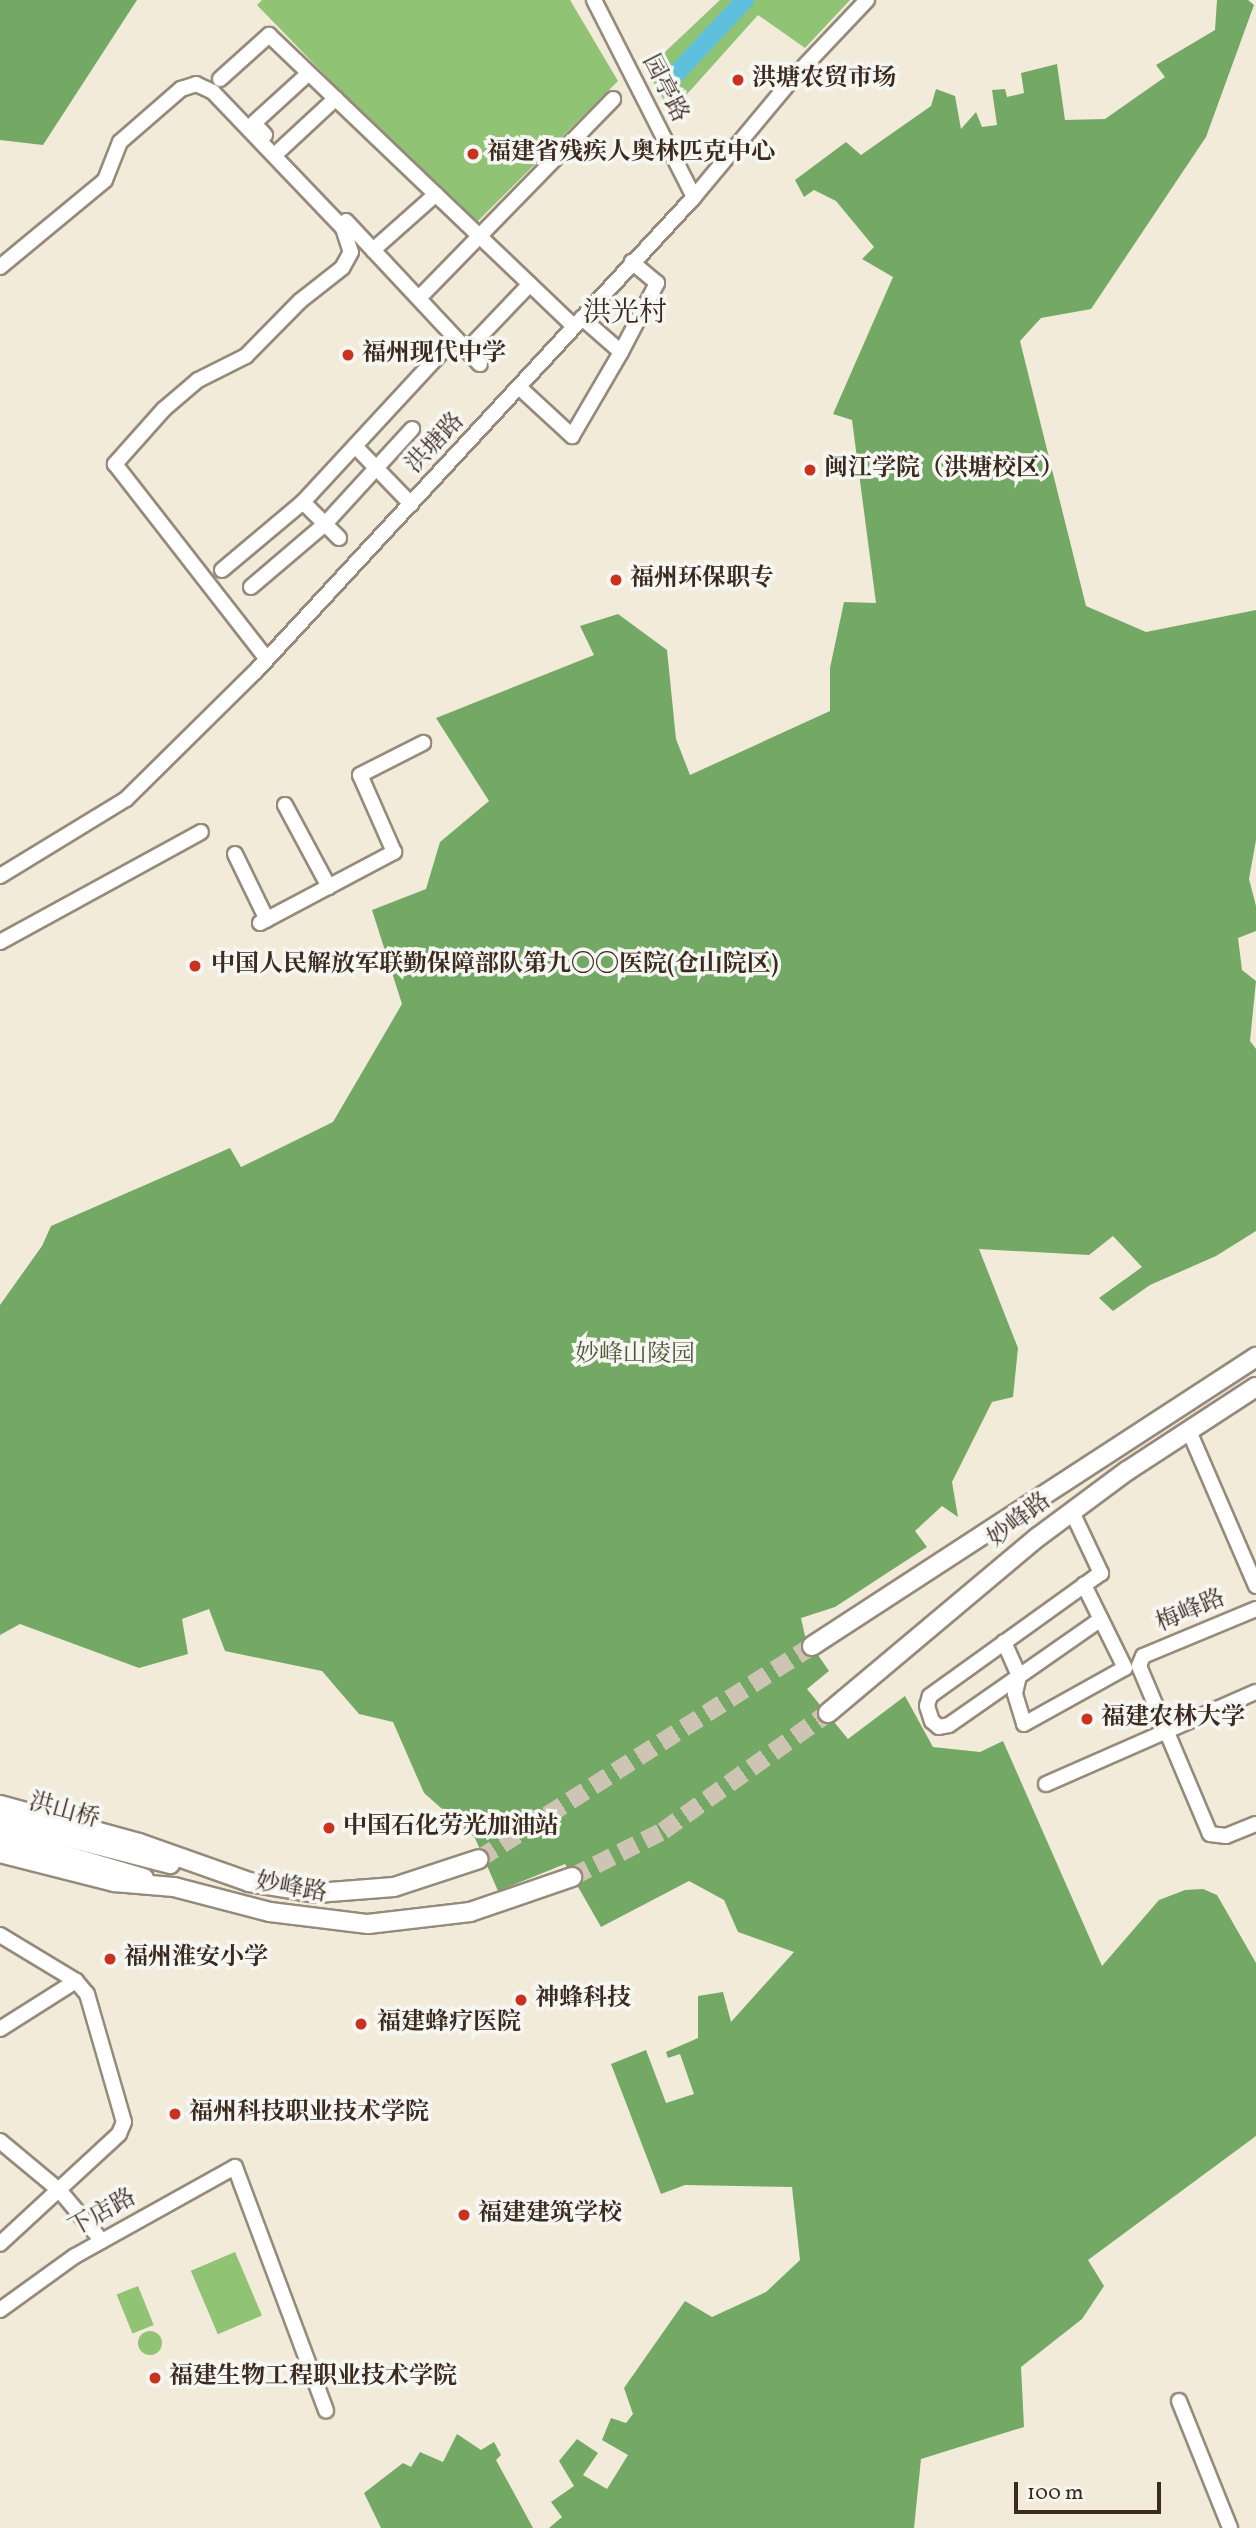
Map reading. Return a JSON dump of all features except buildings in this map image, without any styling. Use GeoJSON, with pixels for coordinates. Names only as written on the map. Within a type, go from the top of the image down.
{"type":"FeatureCollection","features":[{"type":"Feature","properties":{"kind":"main road","name":"妙峰路"},"geometry":{"type":"LineString","coordinates":[[812,1646],[1256,1357]]}},
{"type":"Feature","properties":{"kind":"main road","name":"妙峰路"},"geometry":{"type":"LineString","coordinates":[[828,1713],[1072,1512],[1256,1387]]}},
{"type":"Feature","properties":{"kind":"main road","name":"妙峰路"},"geometry":{"type":"LineString","coordinates":[[0,1805],[139,1843],[249,1882],[317,1893],[372,1890],[436,1876],[479,1859]]}},
{"type":"Feature","properties":{"kind":"main road","name":"洪山桥"},"geometry":{"type":"LineString","coordinates":[[0,1821],[114,1860]]}},
{"type":"Feature","properties":{"kind":"main road"},"geometry":{"type":"LineString","coordinates":[[0,1836],[114,1860],[249,1882]]}},
{"type":"Feature","properties":{"kind":"main road","name":"妙峰路"},"geometry":{"type":"LineString","coordinates":[[0,1853],[114,1882],[174,1887],[292,1916],[390,1924],[470,1912],[572,1877]]}},
{"type":"Feature","properties":{"kind":"main road"},"geometry":{"type":"LineString","coordinates":[[114,1860],[174,1887]]}},
{"type":"Feature","properties":{"kind":"street","name":"园亭路"},"geometry":{"type":"LineString","coordinates":[[594,0],[694,197]]}},
{"type":"Feature","properties":{"kind":"street","name":"洪塘路"},"geometry":{"type":"LineString","coordinates":[[0,876],[126,799],[267,659],[694,197],[794,77],[867,0]]}},
{"type":"Feature","properties":{"kind":"street"},"geometry":{"type":"LineString","coordinates":[[220,79],[269,35],[530,284],[621,352]]}},
{"type":"Feature","properties":{"kind":"street"},"geometry":{"type":"LineString","coordinates":[[309,72],[254,124],[480,364]]}},
{"type":"Feature","properties":{"kind":"street"},"geometry":{"type":"LineString","coordinates":[[0,267],[105,180],[120,142],[181,89],[196,84],[213,92],[343,228],[351,252],[342,268],[307,294],[246,356],[198,380],[164,409],[115,464],[267,659]]}},
{"type":"Feature","properties":{"kind":"street"},"geometry":{"type":"LineString","coordinates":[[279,150],[336,98]]}},
{"type":"Feature","properties":{"kind":"street"},"geometry":{"type":"LineString","coordinates":[[419,298],[613,99]]}},
{"type":"Feature","properties":{"kind":"street"},"geometry":{"type":"LineString","coordinates":[[373,250],[436,194]]}},
{"type":"Feature","properties":{"kind":"street"},"geometry":{"type":"LineString","coordinates":[[520,388],[572,436],[657,283],[632,262]]}},
{"type":"Feature","properties":{"kind":"street"},"geometry":{"type":"LineString","coordinates":[[467,350],[530,284]]}},
{"type":"Feature","properties":{"kind":"street"},"geometry":{"type":"LineString","coordinates":[[222,570],[303,502],[444,350]]}},
{"type":"Feature","properties":{"kind":"street"},"geometry":{"type":"LineString","coordinates":[[251,587],[325,524],[412,429]]}},
{"type":"Feature","properties":{"kind":"street"},"geometry":{"type":"LineString","coordinates":[[355,446],[411,504]]}},
{"type":"Feature","properties":{"kind":"street"},"geometry":{"type":"LineString","coordinates":[[303,502],[340,538]]}},
{"type":"Feature","properties":{"kind":"street"},"geometry":{"type":"LineString","coordinates":[[235,854],[264,921],[394,852],[360,775],[423,743]]}},
{"type":"Feature","properties":{"kind":"street"},"geometry":{"type":"LineString","coordinates":[[285,805],[328,887]]}},
{"type":"Feature","properties":{"kind":"street"},"geometry":{"type":"LineString","coordinates":[[0,942],[201,832]]}},
{"type":"Feature","properties":{"kind":"street"},"geometry":{"type":"LineString","coordinates":[[1189,1431],[1256,1586]]}},
{"type":"Feature","properties":{"kind":"street"},"geometry":{"type":"LineString","coordinates":[[1072,1512],[1101,1573],[930,1696],[928,1713],[935,1725],[943,1727],[1101,1619]]}},
{"type":"Feature","properties":{"kind":"street"},"geometry":{"type":"LineString","coordinates":[[1004,1642],[1019,1676],[1015,1699],[1024,1724],[1125,1668],[1084,1585]]}},
{"type":"Feature","properties":{"kind":"street","name":"梅峰路"},"geometry":{"type":"LineString","coordinates":[[1166,1731],[1140,1677],[1143,1656],[1256,1609]]}},
{"type":"Feature","properties":{"kind":"street"},"geometry":{"type":"LineString","coordinates":[[1046,1784],[1256,1692]]}},
{"type":"Feature","properties":{"kind":"street"},"geometry":{"type":"LineString","coordinates":[[1166,1731],[1210,1834],[1226,1836],[1256,1824]]}},
{"type":"Feature","properties":{"kind":"street"},"geometry":{"type":"LineString","coordinates":[[0,1935],[76,1981],[87,1994],[124,2126],[61,2191],[0,2244]]}},
{"type":"Feature","properties":{"kind":"street"},"geometry":{"type":"LineString","coordinates":[[0,2029],[76,1981]]}},
{"type":"Feature","properties":{"kind":"street"},"geometry":{"type":"LineString","coordinates":[[0,2141],[61,2191],[102,2241]]}},
{"type":"Feature","properties":{"kind":"street","name":"下店路"},"geometry":{"type":"LineString","coordinates":[[0,2310],[102,2241],[235,2167],[326,2412]]}},
{"type":"Feature","properties":{"kind":"street"},"geometry":{"type":"LineString","coordinates":[[1179,2401],[1230,2528]]}},
{"type":"Feature","properties":{"kind":"green space"},"geometry":{"type":"Polygon","coordinates":[[[0,0],[137,0],[43,145],[0,140],[0,0]]]}},
{"type":"Feature","properties":{"kind":"green space","name":"福建省残疾人奥林匹克中心"},"geometry":{"type":"Polygon","coordinates":[[[262,0],[570,0],[618,81],[472,227],[257,5],[262,0]]]}},
{"type":"Feature","properties":{"kind":"green space"},"geometry":{"type":"Polygon","coordinates":[[[720,0],[850,0],[805,48],[758,15],[671,112],[646,70],[720,0]]]}},
{"type":"Feature","properties":{"kind":"green space","name":"妙峰山陵园"},"geometry":{"type":"Polygon","coordinates":[[[1217,0],[1248,0],[1254,5],[1206,137],[1091,309],[1041,318],[1020,341],[1086,606],[1146,632],[1256,610],[1256,840],[1249,879],[1256,906],[1256,931],[1238,938],[1242,970],[1256,981],[1250,1041],[1256,1049],[1256,1231],[1216,1256],[1150,1285],[1113,1311],[1099,1298],[1142,1267],[1113,1236],[1089,1255],[979,1249],[1018,1348],[1013,1397],[992,1402],[952,1482],[958,1517],[942,1506],[915,1531],[927,1547],[835,1607],[801,1618],[805,1636],[829,1671],[807,1689],[848,1739],[905,1696],[933,1747],[980,1752],[1003,1741],[1102,1966],[1159,1900],[1185,1890],[1203,1889],[1217,1895],[1256,1963],[1256,2136],[1088,2260],[1104,2286],[1082,2319],[1021,2367],[1024,2427],[921,2459],[914,2528],[549,2528],[562,2517],[551,2502],[574,2486],[559,2461],[577,2439],[598,2453],[583,2475],[607,2489],[628,2455],[602,2440],[611,2418],[626,2423],[633,2414],[624,2388],[685,2301],[712,2317],[766,2292],[800,2260],[792,2187],[685,2185],[661,2194],[611,2064],[646,2050],[666,2103],[694,2094],[680,2054],[668,2058],[666,2052],[698,2038],[698,1996],[723,1992],[731,2022],[794,1952],[738,1932],[724,1900],[689,1881],[601,1927],[565,1864],[498,1891],[475,1838],[424,1793],[393,1722],[359,1714],[322,1671],[225,1651],[209,1609],[182,1619],[188,1654],[139,1668],[20,1624],[0,1635],[0,1305],[42,1246],[51,1226],[230,1148],[241,1167],[333,1122],[402,1004],[372,910],[426,889],[440,842],[489,801],[436,718],[594,655],[580,626],[618,614],[667,650],[676,739],[690,775],[830,711],[830,668],[844,602],[876,603],[852,420],[833,414],[893,277],[862,259],[874,247],[836,201],[814,190],[804,197],[795,180],[846,142],[861,155],[931,106],[936,89],[955,96],[961,129],[976,112],[982,127],[997,125],[992,90],[1005,89],[1007,97],[1024,93],[1021,73],[1057,64],[1065,120],[1105,119],[1165,77],[1156,65],[1215,30],[1217,0]]]}},
{"type":"Feature","properties":{"kind":"green space"},"geometry":{"type":"Polygon","coordinates":[[[235,2252],[262,2316],[218,2334],[191,2271],[235,2252]]]}},
{"type":"Feature","properties":{"kind":"green space"},"geometry":{"type":"Polygon","coordinates":[[[138,2286],[154,2325],[132,2334],[117,2295],[138,2286]]]}},
{"type":"Feature","properties":{"kind":"green space"},"geometry":{"type":"Polygon","coordinates":[[[150,2331],[158,2335],[162,2343],[158,2351],[150,2355],[142,2351],[138,2343],[142,2335],[150,2331]]]}},
{"type":"Feature","properties":{"kind":"green space"},"geometry":{"type":"Polygon","coordinates":[[[457,2434],[481,2450],[494,2442],[501,2455],[496,2460],[533,2528],[381,2528],[364,2493],[403,2463],[411,2467],[420,2452],[443,2462],[457,2434]]]}},
{"type":"Feature","properties":{"kind":"waterway"},"geometry":{"type":"LineString","coordinates":[[675,75],[745,0]]}},
{"type":"Feature","properties":{"kind":"tunnel"},"geometry":{"type":"LineString","coordinates":[[479,1859],[812,1646]]}},
{"type":"Feature","properties":{"kind":"tunnel"},"geometry":{"type":"LineString","coordinates":[[572,1877],[663,1831],[828,1713]]}},
{"type":"Feature","properties":{"kind":"place","name":"洪塘农贸市场"},"geometry":{"type":"Point","coordinates":[738,80]}},
{"type":"Feature","properties":{"kind":"place","name":"福建省残疾人奥林匹克中心"},"geometry":{"type":"Point","coordinates":[473,154]}},
{"type":"Feature","properties":{"kind":"place","name":"福州现代中学"},"geometry":{"type":"Point","coordinates":[348,355]}},
{"type":"Feature","properties":{"kind":"place","name":"闽江学院（洪塘校区）"},"geometry":{"type":"Point","coordinates":[810,470]}},
{"type":"Feature","properties":{"kind":"place","name":"福州环保职专"},"geometry":{"type":"Point","coordinates":[616,580]}},
{"type":"Feature","properties":{"kind":"place","name":"中国人民解放军联勤保障部队第九〇〇医院(仓山院区)"},"geometry":{"type":"Point","coordinates":[195,966]}},
{"type":"Feature","properties":{"kind":"place","name":"福建农林大学"},"geometry":{"type":"Point","coordinates":[1087,1719]}},
{"type":"Feature","properties":{"kind":"place","name":"中国石化劳光加油站"},"geometry":{"type":"Point","coordinates":[329,1828]}},
{"type":"Feature","properties":{"kind":"place","name":"福州淮安小学"},"geometry":{"type":"Point","coordinates":[110,1959]}},
{"type":"Feature","properties":{"kind":"place","name":"神蜂科技"},"geometry":{"type":"Point","coordinates":[521,2000]}},
{"type":"Feature","properties":{"kind":"place","name":"福建蜂疗医院"},"geometry":{"type":"Point","coordinates":[361,2024]}},
{"type":"Feature","properties":{"kind":"place","name":"福州科技职业技术学院"},"geometry":{"type":"Point","coordinates":[175,2114]}},
{"type":"Feature","properties":{"kind":"place","name":"福建建筑学校"},"geometry":{"type":"Point","coordinates":[464,2215]}},
{"type":"Feature","properties":{"kind":"place","name":"福建生物工程职业技术学院"},"geometry":{"type":"Point","coordinates":[155,2378]}},
{"type":"Feature","properties":{"kind":"district","name":"洪光村"},"geometry":{"type":"Point","coordinates":[625,314]}}]}
